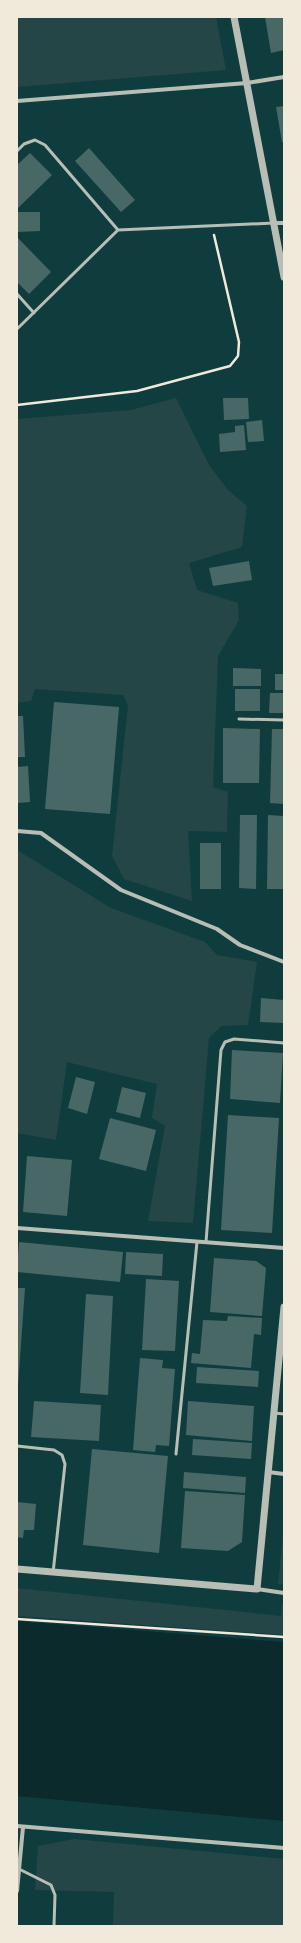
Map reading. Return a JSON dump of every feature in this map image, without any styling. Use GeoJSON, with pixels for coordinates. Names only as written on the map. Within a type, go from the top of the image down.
{"type":"FeatureCollection","features":[{"type":"Feature","properties":{"kind":"street"},"geometry":{"type":"LineString","coordinates":[[234,17],[284,277]]}},
{"type":"Feature","properties":{"kind":"street"},"geometry":{"type":"LineString","coordinates":[[17,101],[247,83],[284,77]]}},
{"type":"Feature","properties":{"kind":"street"},"geometry":{"type":"LineString","coordinates":[[274,222],[284,223]]}},
{"type":"Feature","properties":{"kind":"street"},"geometry":{"type":"LineString","coordinates":[[17,831],[41,833],[121,890],[217,929],[240,945],[284,962]]}},
{"type":"Feature","properties":{"kind":"street"},"geometry":{"type":"LineString","coordinates":[[17,1228],[284,1248]]}},
{"type":"Feature","properties":{"kind":"street"},"geometry":{"type":"LineString","coordinates":[[257,1589],[284,1307]]}},
{"type":"Feature","properties":{"kind":"street"},"geometry":{"type":"LineString","coordinates":[[268,1472],[284,1474]]}},
{"type":"Feature","properties":{"kind":"street"},"geometry":{"type":"LineString","coordinates":[[17,1569],[284,1592]]}},
{"type":"Feature","properties":{"kind":"street"},"geometry":{"type":"LineString","coordinates":[[17,1826],[284,1848]]}},
{"type":"Feature","properties":{"kind":"street"},"geometry":{"type":"LineString","coordinates":[[17,1891],[23,1827]]}},
{"type":"Feature","properties":{"kind":"lane"},"geometry":{"type":"LineString","coordinates":[[17,151],[24,144],[35,140],[45,145],[118,230]]}},
{"type":"Feature","properties":{"kind":"lane"},"geometry":{"type":"LineString","coordinates":[[17,329],[118,230],[274,222]]}},
{"type":"Feature","properties":{"kind":"lane"},"geometry":{"type":"LineString","coordinates":[[17,294],[34,313]]}},
{"type":"Feature","properties":{"kind":"lane"},"geometry":{"type":"LineString","coordinates":[[240,719],[284,720]]}},
{"type":"Feature","properties":{"kind":"lane"},"geometry":{"type":"LineString","coordinates":[[206,1242],[221,1050],[226,1042],[234,1039],[284,1043]]}},
{"type":"Feature","properties":{"kind":"lane"},"geometry":{"type":"LineString","coordinates":[[176,1454],[197,1242]]}},
{"type":"Feature","properties":{"kind":"lane"},"geometry":{"type":"LineString","coordinates":[[274,1413],[284,1414]]}},
{"type":"Feature","properties":{"kind":"lane"},"geometry":{"type":"LineString","coordinates":[[17,1446],[54,1450],[62,1455],[65,1464],[53,1572]]}},
{"type":"Feature","properties":{"kind":"lane"},"geometry":{"type":"LineString","coordinates":[[19,1869],[51,1885],[55,1895],[54,1926]]}},
{"type":"Feature","properties":{"kind":"path"},"geometry":{"type":"LineString","coordinates":[[17,405],[137,392],[230,366],[238,356],[240,342],[211,225]]}},
{"type":"Feature","properties":{"kind":"path"},"geometry":{"type":"LineString","coordinates":[[17,1619],[284,1638]]}},
{"type":"Feature","properties":{"kind":"shaded area"},"geometry":{"type":"Polygon","coordinates":[[[17,17],[216,17],[226,70],[17,87],[17,17]]]}},
{"type":"Feature","properties":{"kind":"shaded area"},"geometry":{"type":"Polygon","coordinates":[[[176,398],[209,465],[228,490],[247,506],[242,547],[189,563],[197,590],[238,603],[239,620],[218,656],[213,787],[228,792],[227,832],[188,831],[192,901],[124,879],[112,856],[128,705],[123,695],[35,689],[31,701],[17,703],[17,419],[131,410],[176,398]]]}},
{"type":"Feature","properties":{"kind":"shaded area"},"geometry":{"type":"Polygon","coordinates":[[[17,850],[111,908],[205,942],[217,955],[257,962],[248,1025],[221,1026],[209,1038],[193,1223],[148,1221],[165,1126],[152,1118],[157,1084],[67,1062],[56,1140],[17,1133],[17,850]]]}},
{"type":"Feature","properties":{"kind":"shaded area"},"geometry":{"type":"Polygon","coordinates":[[[284,1525],[284,1585],[278,1584],[284,1525]]]}},
{"type":"Feature","properties":{"kind":"shaded area"},"geometry":{"type":"Polygon","coordinates":[[[17,1588],[281,1616],[282,1604],[284,1605],[284,1635],[17,1616],[17,1588]]]}},
{"type":"Feature","properties":{"kind":"shaded area"},"geometry":{"type":"Polygon","coordinates":[[[17,1621],[284,1642],[284,1821],[17,1796],[17,1621]]]}},
{"type":"Feature","properties":{"kind":"shaded area"},"geometry":{"type":"Polygon","coordinates":[[[74,1839],[284,1859],[284,1926],[113,1926],[114,1892],[35,1890],[38,1846],[74,1839]]]}},
{"type":"Feature","properties":{"kind":"building"},"geometry":{"type":"Polygon","coordinates":[[[265,17],[284,17],[284,50],[271,53],[265,17]]]}},
{"type":"Feature","properties":{"kind":"building"},"geometry":{"type":"Polygon","coordinates":[[[284,106],[284,142],[282,142],[276,107],[284,106]]]}},
{"type":"Feature","properties":{"kind":"building"},"geometry":{"type":"Polygon","coordinates":[[[89,148],[135,200],[121,212],[75,161],[89,148]]]}},
{"type":"Feature","properties":{"kind":"building"},"geometry":{"type":"Polygon","coordinates":[[[30,153],[52,175],[17,209],[17,165],[30,153]]]}},
{"type":"Feature","properties":{"kind":"building"},"geometry":{"type":"Polygon","coordinates":[[[17,212],[40,212],[40,231],[17,232],[17,212]]]}},
{"type":"Feature","properties":{"kind":"building"},"geometry":{"type":"Polygon","coordinates":[[[17,237],[51,272],[29,294],[17,282],[17,237]]]}},
{"type":"Feature","properties":{"kind":"building"},"geometry":{"type":"Polygon","coordinates":[[[223,398],[248,398],[249,419],[224,420],[223,398]]]}},
{"type":"Feature","properties":{"kind":"building"},"geometry":{"type":"Polygon","coordinates":[[[262,420],[264,441],[248,442],[246,422],[262,420]]]}},
{"type":"Feature","properties":{"kind":"building"},"geometry":{"type":"Polygon","coordinates":[[[244,425],[246,450],[220,452],[219,434],[235,432],[235,426],[244,425]]]}},
{"type":"Feature","properties":{"kind":"building"},"geometry":{"type":"Polygon","coordinates":[[[249,561],[252,580],[213,586],[209,568],[249,561]]]}},
{"type":"Feature","properties":{"kind":"building"},"geometry":{"type":"Polygon","coordinates":[[[233,668],[261,669],[261,686],[233,686],[233,668]]]}},
{"type":"Feature","properties":{"kind":"building"},"geometry":{"type":"Polygon","coordinates":[[[275,674],[284,674],[284,690],[275,690],[275,674]]]}},
{"type":"Feature","properties":{"kind":"building"},"geometry":{"type":"Polygon","coordinates":[[[235,689],[260,689],[260,711],[235,711],[235,689]]]}},
{"type":"Feature","properties":{"kind":"building"},"geometry":{"type":"Polygon","coordinates":[[[270,693],[284,693],[284,713],[269,713],[270,693]]]}},
{"type":"Feature","properties":{"kind":"building"},"geometry":{"type":"Polygon","coordinates":[[[54,702],[119,707],[110,814],[45,809],[54,702]]]}},
{"type":"Feature","properties":{"kind":"building"},"geometry":{"type":"Polygon","coordinates":[[[17,716],[23,716],[25,757],[17,757],[17,716]]]}},
{"type":"Feature","properties":{"kind":"building"},"geometry":{"type":"Polygon","coordinates":[[[223,728],[260,729],[259,783],[223,783],[223,728]]]}},
{"type":"Feature","properties":{"kind":"building"},"geometry":{"type":"Polygon","coordinates":[[[272,729],[284,729],[284,804],[270,803],[272,729]]]}},
{"type":"Feature","properties":{"kind":"building"},"geometry":{"type":"Polygon","coordinates":[[[28,766],[30,802],[17,803],[17,767],[28,766]]]}},
{"type":"Feature","properties":{"kind":"building"},"geometry":{"type":"Polygon","coordinates":[[[240,815],[257,815],[256,889],[239,888],[240,815]]]}},
{"type":"Feature","properties":{"kind":"building"},"geometry":{"type":"Polygon","coordinates":[[[268,815],[284,816],[284,889],[267,889],[268,815]]]}},
{"type":"Feature","properties":{"kind":"building"},"geometry":{"type":"Polygon","coordinates":[[[200,843],[221,843],[221,889],[200,889],[200,843]]]}},
{"type":"Feature","properties":{"kind":"building"},"geometry":{"type":"Polygon","coordinates":[[[261,998],[284,1000],[284,1023],[260,1022],[261,998]]]}},
{"type":"Feature","properties":{"kind":"building"},"geometry":{"type":"Polygon","coordinates":[[[232,1050],[283,1053],[280,1103],[230,1099],[232,1050]]]}},
{"type":"Feature","properties":{"kind":"building"},"geometry":{"type":"Polygon","coordinates":[[[76,1077],[95,1082],[87,1114],[68,1108],[76,1077]]]}},
{"type":"Feature","properties":{"kind":"building"},"geometry":{"type":"Polygon","coordinates":[[[122,1087],[146,1093],[140,1118],[116,1112],[122,1087]]]}},
{"type":"Feature","properties":{"kind":"building"},"geometry":{"type":"Polygon","coordinates":[[[228,1115],[279,1118],[272,1233],[221,1230],[228,1115]]]}},
{"type":"Feature","properties":{"kind":"building"},"geometry":{"type":"Polygon","coordinates":[[[110,1118],[156,1130],[146,1171],[99,1159],[110,1118]]]}},
{"type":"Feature","properties":{"kind":"building"},"geometry":{"type":"Polygon","coordinates":[[[27,1156],[72,1160],[67,1216],[23,1212],[27,1156]]]}},
{"type":"Feature","properties":{"kind":"building"},"geometry":{"type":"Polygon","coordinates":[[[19,1242],[123,1252],[120,1282],[17,1272],[19,1242]]]}},
{"type":"Feature","properties":{"kind":"building"},"geometry":{"type":"Polygon","coordinates":[[[126,1252],[163,1254],[162,1276],[125,1274],[126,1252]]]}},
{"type":"Feature","properties":{"kind":"building"},"geometry":{"type":"Polygon","coordinates":[[[214,1258],[256,1261],[266,1268],[262,1316],[210,1312],[214,1258]]]}},
{"type":"Feature","properties":{"kind":"building"},"geometry":{"type":"Polygon","coordinates":[[[146,1279],[179,1281],[175,1351],[142,1350],[146,1279]]]}},
{"type":"Feature","properties":{"kind":"building"},"geometry":{"type":"Polygon","coordinates":[[[17,1288],[25,1288],[18,1386],[17,1386],[17,1288]]]}},
{"type":"Feature","properties":{"kind":"building"},"geometry":{"type":"Polygon","coordinates":[[[86,1294],[113,1296],[108,1395],[80,1393],[86,1294]]]}},
{"type":"Feature","properties":{"kind":"building"},"geometry":{"type":"Polygon","coordinates":[[[228,1316],[262,1318],[261,1335],[254,1334],[251,1368],[191,1363],[192,1353],[200,1354],[203,1320],[227,1321],[228,1316]]]}},
{"type":"Feature","properties":{"kind":"building"},"geometry":{"type":"Polygon","coordinates":[[[140,1358],[163,1360],[162,1368],[175,1369],[169,1446],[156,1445],[155,1452],[133,1450],[140,1358]]]}},
{"type":"Feature","properties":{"kind":"building"},"geometry":{"type":"Polygon","coordinates":[[[197,1367],[259,1371],[258,1387],[196,1383],[197,1367]]]}},
{"type":"Feature","properties":{"kind":"building"},"geometry":{"type":"Polygon","coordinates":[[[34,1401],[101,1405],[99,1441],[31,1437],[34,1401]]]}},
{"type":"Feature","properties":{"kind":"building"},"geometry":{"type":"Polygon","coordinates":[[[188,1401],[254,1406],[252,1441],[186,1435],[188,1401]]]}},
{"type":"Feature","properties":{"kind":"building"},"geometry":{"type":"Polygon","coordinates":[[[193,1439],[252,1443],[251,1459],[192,1455],[193,1439]]]}},
{"type":"Feature","properties":{"kind":"building"},"geometry":{"type":"Polygon","coordinates":[[[92,1449],[168,1456],[159,1553],[83,1545],[92,1449]]]}},
{"type":"Feature","properties":{"kind":"building"},"geometry":{"type":"Polygon","coordinates":[[[184,1472],[246,1477],[245,1493],[183,1488],[184,1472]]]}},
{"type":"Feature","properties":{"kind":"building"},"geometry":{"type":"Polygon","coordinates":[[[185,1491],[245,1495],[242,1542],[228,1551],[181,1548],[185,1491]]]}},
{"type":"Feature","properties":{"kind":"building"},"geometry":{"type":"Polygon","coordinates":[[[17,1502],[36,1504],[34,1530],[24,1530],[23,1538],[17,1537],[17,1502]]]}}]}
